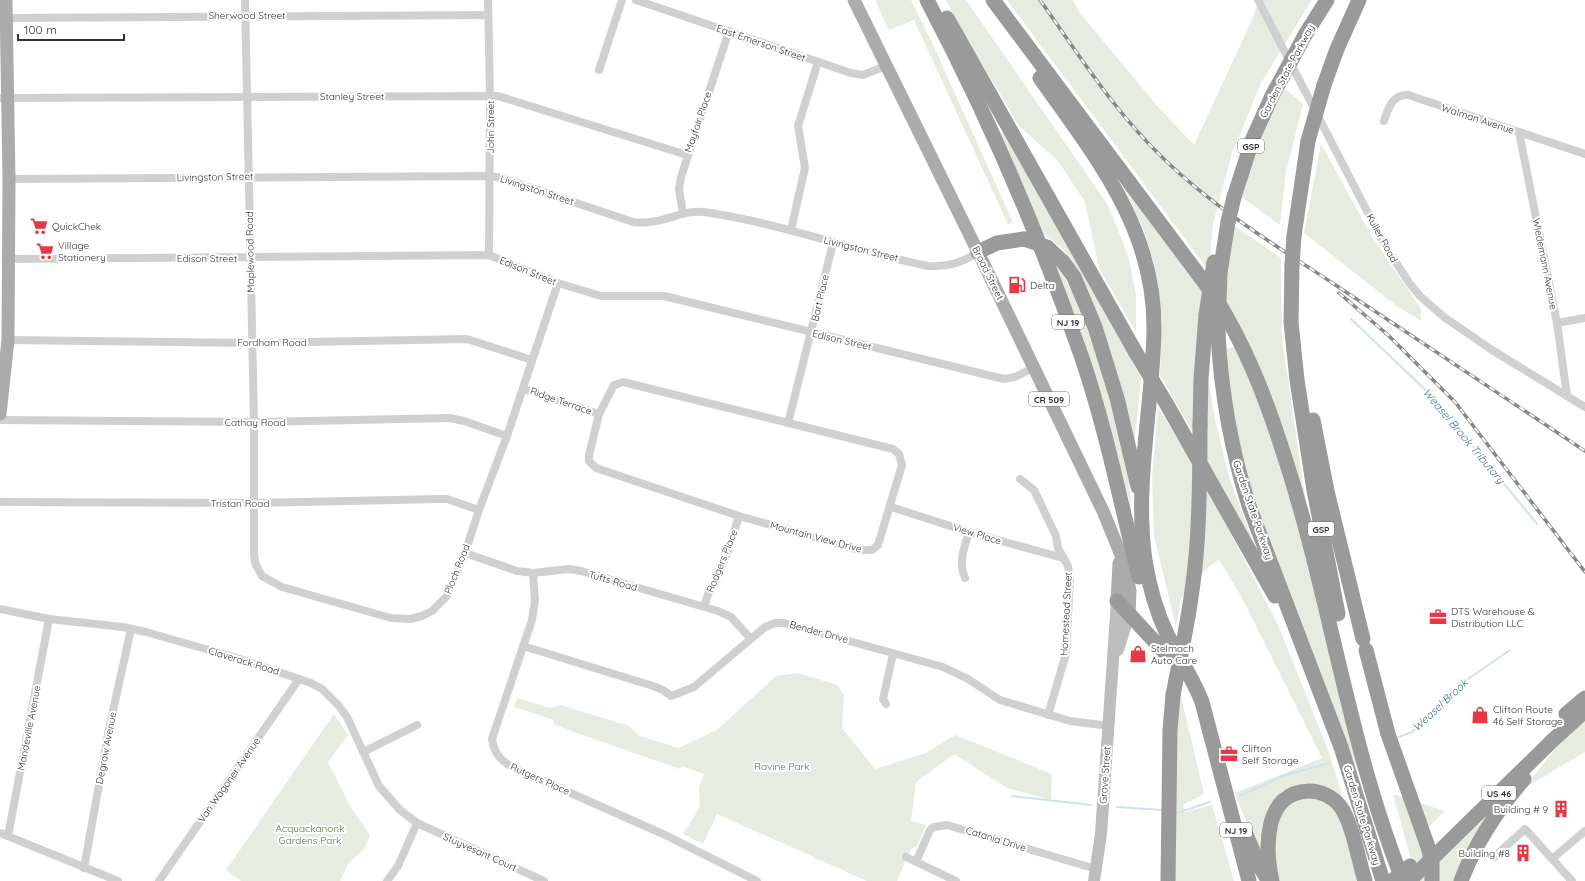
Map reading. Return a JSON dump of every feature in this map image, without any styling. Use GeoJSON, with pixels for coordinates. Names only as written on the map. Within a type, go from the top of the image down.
{"type":"FeatureCollection","features":[{"type":"Feature","properties":{"kind":"highway","name":"NJ 19"},"geometry":{"type":"LineString","coordinates":[[927,0],[986,122],[1056,287],[1082,359],[1097,409],[1144,598],[1157,635],[1191,698],[1241,880]]}},
{"type":"Feature","properties":{"kind":"highway"},"geometry":{"type":"LineString","coordinates":[[937,0],[1299,638]]}},
{"type":"Feature","properties":{"kind":"highway","name":"NJ 19"},"geometry":{"type":"LineString","coordinates":[[985,0],[1109,177],[1130,216],[1141,247],[1151,290],[1154,328],[1142,510],[1145,561],[1152,594],[1166,632],[1197,688],[1222,780],[1241,880]]}},
{"type":"Feature","properties":{"kind":"highway"},"geometry":{"type":"LineString","coordinates":[[993,0],[1213,294],[1249,359],[1277,431],[1301,507],[1368,775],[1388,844],[1408,877]]}},
{"type":"Feature","properties":{"kind":"highway","name":"Garden State Parkway"},"geometry":{"type":"LineString","coordinates":[[1327,0],[1272,96],[1253,138],[1234,197],[1217,268],[1218,333],[1223,396],[1234,455],[1249,506],[1341,747],[1383,881]]}},
{"type":"Feature","properties":{"kind":"highway","name":"GSP"},"geometry":{"type":"LineString","coordinates":[[1359,0],[1324,85],[1308,141],[1294,236],[1291,322],[1297,380],[1311,474],[1334,594],[1365,734],[1408,877]]}},
{"type":"Feature","properties":{"kind":"highway"},"geometry":{"type":"LineString","coordinates":[[1330,69],[1370,0]]}},
{"type":"Feature","properties":{"kind":"highway"},"geometry":{"type":"LineString","coordinates":[[978,252],[997,243],[1024,239],[1047,247],[1063,262],[1074,277],[1095,328],[1117,398],[1142,510]]}},
{"type":"Feature","properties":{"kind":"highway"},"geometry":{"type":"LineString","coordinates":[[1168,881],[1170,730],[1173,695],[1192,588],[1196,556],[1200,503],[1201,379],[1206,315],[1217,268]]}},
{"type":"Feature","properties":{"kind":"highway"},"geometry":{"type":"LineString","coordinates":[[1291,322],[1327,491],[1364,645],[1388,734],[1428,847],[1432,863],[1432,881]]}},
{"type":"Feature","properties":{"kind":"highway"},"geometry":{"type":"LineString","coordinates":[[1117,601],[1129,615],[1151,635],[1170,658]]}},
{"type":"Feature","properties":{"kind":"highway","name":"US 46"},"geometry":{"type":"LineString","coordinates":[[1408,877],[1551,727],[1585,698]]}},
{"type":"Feature","properties":{"kind":"highway"},"geometry":{"type":"LineString","coordinates":[[1461,881],[1469,861],[1485,832],[1519,784],[1579,715]]}},
{"type":"Feature","properties":{"kind":"highway","name":"US 46"},"geometry":{"type":"LineString","coordinates":[[1393,881],[1408,877],[1579,715]]}},
{"type":"Feature","properties":{"kind":"highway"},"geometry":{"type":"LineString","coordinates":[[1222,780],[1249,844],[1268,881]]}},
{"type":"Feature","properties":{"kind":"highway"},"geometry":{"type":"LineString","coordinates":[[1272,881],[1268,851],[1270,825],[1273,814],[1280,804],[1288,797],[1299,792],[1312,791],[1330,797],[1343,810],[1365,881]]}},
{"type":"Feature","properties":{"kind":"main road"},"geometry":{"type":"LineString","coordinates":[[0,414],[8,340],[9,179],[4,98],[6,0]]}},
{"type":"Feature","properties":{"kind":"main road","name":"Broad Street"},"geometry":{"type":"LineString","coordinates":[[854,0],[1094,492],[1125,565],[1129,583],[1129,615]]}},
{"type":"Feature","properties":{"kind":"main road","name":"Broad Street"},"geometry":{"type":"LineString","coordinates":[[1117,547],[1119,575],[1117,601]]}},
{"type":"Feature","properties":{"kind":"street","name":"Maplewood Road"},"geometry":{"type":"LineString","coordinates":[[245,0],[255,504]]}},
{"type":"Feature","properties":{"kind":"street","name":"John Street"},"geometry":{"type":"LineString","coordinates":[[488,0],[487,15],[490,96],[489,255]]}},
{"type":"Feature","properties":{"kind":"street"},"geometry":{"type":"LineString","coordinates":[[599,70],[622,0]]}},
{"type":"Feature","properties":{"kind":"street","name":"East Emerson Street"},"geometry":{"type":"LineString","coordinates":[[636,0],[818,62],[863,75],[886,66]]}},
{"type":"Feature","properties":{"kind":"street","name":"Kuller Road"},"geometry":{"type":"LineString","coordinates":[[1258,0],[1385,246],[1410,284],[1421,297],[1444,317],[1492,350],[1585,407]]}},
{"type":"Feature","properties":{"kind":"street","name":"Sherwood Street"},"geometry":{"type":"LineString","coordinates":[[6,18],[245,15],[487,15]]}},
{"type":"Feature","properties":{"kind":"street","name":"Mayfair Place"},"geometry":{"type":"LineString","coordinates":[[683,214],[679,189],[687,155],[729,31]]}},
{"type":"Feature","properties":{"kind":"street"},"geometry":{"type":"LineString","coordinates":[[791,230],[805,168],[798,126],[818,62]]}},
{"type":"Feature","properties":{"kind":"street","name":"Walman Avenue"},"geometry":{"type":"LineString","coordinates":[[1384,121],[1393,101],[1404,95],[1585,154]]}},
{"type":"Feature","properties":{"kind":"street","name":"Stanley Street"},"geometry":{"type":"LineString","coordinates":[[4,98],[498,96],[687,155]]}},
{"type":"Feature","properties":{"kind":"street","name":"Wiedemann Avenue"},"geometry":{"type":"LineString","coordinates":[[1518,132],[1557,323],[1567,396]]}},
{"type":"Feature","properties":{"kind":"street","name":"Livingston Street"},"geometry":{"type":"LineString","coordinates":[[9,179],[490,176],[502,178],[633,222],[656,223],[683,214],[702,212],[791,230],[833,243],[928,266],[944,266],[960,263],[978,252]]}},
{"type":"Feature","properties":{"kind":"street","name":"Bart Place"},"geometry":{"type":"LineString","coordinates":[[788,423],[812,333],[833,243]]}},
{"type":"Feature","properties":{"kind":"street","name":"Edison Street"},"geometry":{"type":"LineString","coordinates":[[9,259],[489,255],[558,283],[601,296],[664,296],[812,333],[904,353],[1004,379],[1014,377],[1034,368]]}},
{"type":"Feature","properties":{"kind":"street","name":"Ploch Road"},"geometry":{"type":"LineString","coordinates":[[255,504],[254,554],[255,563],[262,576],[282,587],[391,618],[410,619],[432,610],[447,596],[465,553],[479,510],[507,436],[558,283]]}},
{"type":"Feature","properties":{"kind":"street"},"geometry":{"type":"LineString","coordinates":[[1557,323],[1585,318]]}},
{"type":"Feature","properties":{"kind":"street","name":"Fordham Road"},"geometry":{"type":"LineString","coordinates":[[8,340],[251,343],[467,339],[532,360]]}},
{"type":"Feature","properties":{"kind":"street","name":"Mountain View Drive"},"geometry":{"type":"LineString","coordinates":[[623,382],[788,423],[893,449],[899,454],[902,465],[891,507],[878,544],[867,551],[859,550],[739,516],[596,468],[589,461],[589,455],[599,414],[614,385],[623,382]]}},
{"type":"Feature","properties":{"kind":"street","name":"Ridge Terrace"},"geometry":{"type":"LineString","coordinates":[[523,389],[599,414]]}},
{"type":"Feature","properties":{"kind":"street","name":"Cathay Road"},"geometry":{"type":"LineString","coordinates":[[0,420],[254,422],[450,418],[464,421],[507,436]]}},
{"type":"Feature","properties":{"kind":"street","name":"Homestead Street"},"geometry":{"type":"LineString","coordinates":[[1020,479],[1034,490],[1056,536],[1058,548],[1068,566],[1070,579],[1066,654],[1048,715]]}},
{"type":"Feature","properties":{"kind":"street","name":"Tristan Road"},"geometry":{"type":"LineString","coordinates":[[0,502],[255,504],[443,499],[479,510]]}},
{"type":"Feature","properties":{"kind":"street","name":"View Place"},"geometry":{"type":"LineString","coordinates":[[891,507],[969,532],[1063,558]]}},
{"type":"Feature","properties":{"kind":"street","name":"Rodgers Place"},"geometry":{"type":"LineString","coordinates":[[704,606],[710,589],[714,585],[728,551],[739,516]]}},
{"type":"Feature","properties":{"kind":"street"},"geometry":{"type":"LineString","coordinates":[[965,578],[961,570],[961,559],[969,532]]}},
{"type":"Feature","properties":{"kind":"street","name":"Tufts Road"},"geometry":{"type":"LineString","coordinates":[[465,553],[509,569],[533,572],[569,569],[581,571],[704,606],[731,617],[750,639]]}},
{"type":"Feature","properties":{"kind":"street","name":"Rutgers Place"},"geometry":{"type":"LineString","coordinates":[[533,572],[535,610],[494,729],[493,746],[499,758],[512,767],[663,834],[738,877],[757,881]]}},
{"type":"Feature","properties":{"kind":"street","name":"Grove Street"},"geometry":{"type":"LineString","coordinates":[[1095,875],[1114,668],[1117,601]]}},
{"type":"Feature","properties":{"kind":"street","name":"Claverack Road"},"geometry":{"type":"LineString","coordinates":[[0,609],[49,619],[131,629],[237,658],[299,679],[322,689],[331,696],[347,717],[379,786],[406,816],[417,823]]}},
{"type":"Feature","properties":{"kind":"street","name":"Grove Street"},"geometry":{"type":"LineString","coordinates":[[1114,668],[1129,615]]}},
{"type":"Feature","properties":{"kind":"street","name":"Mandeville Avenue"},"geometry":{"type":"LineString","coordinates":[[8,836],[49,619]]}},
{"type":"Feature","properties":{"kind":"street","name":"Bender Drive"},"geometry":{"type":"LineString","coordinates":[[523,646],[653,686],[663,690],[670,696],[694,687],[765,627],[775,623],[784,622],[943,667],[968,679],[1000,700],[1048,715],[1077,722],[1109,726]]}},
{"type":"Feature","properties":{"kind":"street","name":"Degraw Avenue"},"geometry":{"type":"LineString","coordinates":[[84,868],[109,728],[131,629]]}},
{"type":"Feature","properties":{"kind":"street"},"geometry":{"type":"LineString","coordinates":[[886,704],[883,699],[893,654]]}},
{"type":"Feature","properties":{"kind":"street","name":"Van Wagoner Avenue"},"geometry":{"type":"LineString","coordinates":[[159,881],[299,679]]}},
{"type":"Feature","properties":{"kind":"street"},"geometry":{"type":"LineString","coordinates":[[363,752],[416,725]]}},
{"type":"Feature","properties":{"kind":"street"},"geometry":{"type":"LineString","coordinates":[[387,881],[398,866],[417,823]]}},
{"type":"Feature","properties":{"kind":"street","name":"Stuyvesant Court"},"geometry":{"type":"LineString","coordinates":[[417,823],[544,881]]}},
{"type":"Feature","properties":{"kind":"street","name":"Catania Drive"},"geometry":{"type":"LineString","coordinates":[[916,862],[930,830],[934,827],[947,825],[1095,875]]}},
{"type":"Feature","properties":{"kind":"street"},"geometry":{"type":"LineString","coordinates":[[1494,857],[1525,829],[1572,881]]}},
{"type":"Feature","properties":{"kind":"street"},"geometry":{"type":"LineString","coordinates":[[1552,859],[1585,831]]}},
{"type":"Feature","properties":{"kind":"street"},"geometry":{"type":"LineString","coordinates":[[0,833],[118,881]]}},
{"type":"Feature","properties":{"kind":"street"},"geometry":{"type":"LineString","coordinates":[[906,857],[956,881]]}},
{"type":"Feature","properties":{"kind":"green space"},"geometry":{"type":"Polygon","coordinates":[[[875,0],[911,0],[935,49],[1013,223],[1008,224],[914,20],[889,30],[875,0]]]}},
{"type":"Feature","properties":{"kind":"green space"},"geometry":{"type":"Polygon","coordinates":[[[946,0],[966,0],[1108,205],[1128,255],[1136,295],[1136,332],[1099,268],[1085,202],[1058,161],[1019,126],[946,0]]]}},
{"type":"Feature","properties":{"kind":"green space"},"geometry":{"type":"Polygon","coordinates":[[[1007,0],[1073,0],[1079,12],[1159,108],[1194,145],[1252,20],[1259,0],[1312,0],[1261,83],[1232,153],[1213,224],[1209,271],[1007,0]]]}},
{"type":"Feature","properties":{"kind":"green space"},"geometry":{"type":"Polygon","coordinates":[[[1284,88],[1303,104],[1286,172],[1280,225],[1242,197],[1254,156],[1284,88]]]}},
{"type":"Feature","properties":{"kind":"green space"},"geometry":{"type":"Polygon","coordinates":[[[1004,132],[1141,378],[1134,448],[1079,276],[1064,250],[1040,231],[998,135],[1004,132]]]}},
{"type":"Feature","properties":{"kind":"green space"},"geometry":{"type":"Polygon","coordinates":[[[1321,144],[1371,235],[1421,309],[1421,321],[1398,307],[1304,233],[1321,144]]]}},
{"type":"Feature","properties":{"kind":"green space"},"geometry":{"type":"Polygon","coordinates":[[[1119,177],[1204,288],[1195,436],[1160,375],[1162,319],[1154,263],[1143,228],[1119,177]]]}},
{"type":"Feature","properties":{"kind":"green space"},"geometry":{"type":"Polygon","coordinates":[[[1233,225],[1281,258],[1282,338],[1305,497],[1225,303],[1233,225]]]}},
{"type":"Feature","properties":{"kind":"green space"},"geometry":{"type":"Polygon","coordinates":[[[1049,254],[1080,303],[1124,445],[1132,509],[1107,424],[1049,254]]]}},
{"type":"Feature","properties":{"kind":"green space"},"geometry":{"type":"Polygon","coordinates":[[[1237,345],[1257,396],[1292,502],[1362,770],[1358,772],[1256,505],[1233,420],[1225,350],[1237,345]]]}},
{"type":"Feature","properties":{"kind":"green space"},"geometry":{"type":"Polygon","coordinates":[[[1207,372],[1215,420],[1230,480],[1253,542],[1204,457],[1207,372]]]}},
{"type":"Feature","properties":{"kind":"green space"},"geometry":{"type":"Polygon","coordinates":[[[1158,407],[1208,490],[1278,625],[1330,755],[1344,802],[1316,784],[1283,790],[1267,809],[1261,860],[1235,793],[1322,758],[1241,596],[1219,560],[1208,567],[1181,598],[1176,627],[1154,536],[1152,478],[1158,407]]]}},
{"type":"Feature","properties":{"kind":"green space","name":"Ravine Park"},"geometry":{"type":"Polygon","coordinates":[[[798,673],[837,685],[844,695],[842,728],[875,769],[926,753],[955,735],[1052,774],[1051,800],[1007,788],[954,754],[916,782],[911,821],[926,825],[917,846],[911,849],[897,881],[867,881],[717,814],[703,844],[683,834],[700,807],[699,787],[704,774],[682,766],[680,769],[571,731],[553,724],[554,720],[514,707],[517,698],[550,708],[561,705],[629,726],[640,736],[679,748],[717,730],[776,676],[798,673]]]}},
{"type":"Feature","properties":{"kind":"green space"},"geometry":{"type":"Polygon","coordinates":[[[1179,688],[1204,794],[1183,805],[1185,812],[1212,805],[1234,881],[1172,881],[1179,688]]]}},
{"type":"Feature","properties":{"kind":"green space","name":"Acquackanonk Gardens Park"},"geometry":{"type":"Polygon","coordinates":[[[334,714],[348,735],[328,762],[350,806],[370,835],[365,848],[348,864],[340,881],[241,881],[226,870],[334,714]]]}},
{"type":"Feature","properties":{"kind":"green space"},"geometry":{"type":"Polygon","coordinates":[[[1585,718],[1585,752],[1524,788],[1560,743],[1585,718]]]}},
{"type":"Feature","properties":{"kind":"green space"},"geometry":{"type":"Polygon","coordinates":[[[1317,794],[1341,815],[1361,881],[1276,881],[1272,856],[1281,808],[1297,797],[1317,794]]]}},
{"type":"Feature","properties":{"kind":"green space"},"geometry":{"type":"Polygon","coordinates":[[[1393,794],[1445,811],[1417,838],[1438,862],[1499,799],[1456,881],[1417,881],[1393,794]]]}},
{"type":"Feature","properties":{"kind":"waterway","name":"Weasel Brook Tributary"},"geometry":{"type":"LineString","coordinates":[[1351,319],[1436,400],[1537,524]]}},
{"type":"Feature","properties":{"kind":"waterway","name":"Weasel Brook"},"geometry":{"type":"LineString","coordinates":[[1396,738],[1412,732],[1455,688],[1510,650]]}},
{"type":"Feature","properties":{"kind":"waterway","name":"Weasel Brook"},"geometry":{"type":"LineString","coordinates":[[1239,796],[1283,776],[1329,763]]}},
{"type":"Feature","properties":{"kind":"waterway","name":"Weasel Brook"},"geometry":{"type":"LineString","coordinates":[[1012,796],[1091,805]]}},
{"type":"Feature","properties":{"kind":"waterway","name":"Weasel Brook"},"geometry":{"type":"LineString","coordinates":[[1177,813],[1210,802]]}},
{"type":"Feature","properties":{"kind":"waterway","name":"Weasel Brook"},"geometry":{"type":"LineString","coordinates":[[1117,807],[1162,810]]}},
{"type":"Feature","properties":{"kind":"railway"},"geometry":{"type":"LineString","coordinates":[[1040,0],[1114,104],[1148,143],[1206,196],[1270,242],[1585,451]]}},
{"type":"Feature","properties":{"kind":"railway"},"geometry":{"type":"LineString","coordinates":[[1339,293],[1388,335],[1455,402],[1585,572]]}},
{"type":"Feature","properties":{"kind":"place","name":"QuickChek"},"geometry":{"type":"Point","coordinates":[39,226]}},
{"type":"Feature","properties":{"kind":"place","name":"Village Stationery"},"geometry":{"type":"Point","coordinates":[45,251]}},
{"type":"Feature","properties":{"kind":"place","name":"Delta"},"geometry":{"type":"Point","coordinates":[1017,285]}},
{"type":"Feature","properties":{"kind":"place","name":"DTS Warehouse & Distribution LLC"},"geometry":{"type":"Point","coordinates":[1438,617]}},
{"type":"Feature","properties":{"kind":"place","name":"Stelmach Auto Care"},"geometry":{"type":"Point","coordinates":[1138,654]}},
{"type":"Feature","properties":{"kind":"place","name":"Clifton Route 46 Self Storage"},"geometry":{"type":"Point","coordinates":[1480,715]}},
{"type":"Feature","properties":{"kind":"place","name":"Clifton Self Storage"},"geometry":{"type":"Point","coordinates":[1229,754]}},
{"type":"Feature","properties":{"kind":"place","name":"Building # 9"},"geometry":{"type":"Point","coordinates":[1561,809]}},
{"type":"Feature","properties":{"kind":"place","name":"Building #8"},"geometry":{"type":"Point","coordinates":[1523,853]}}]}
